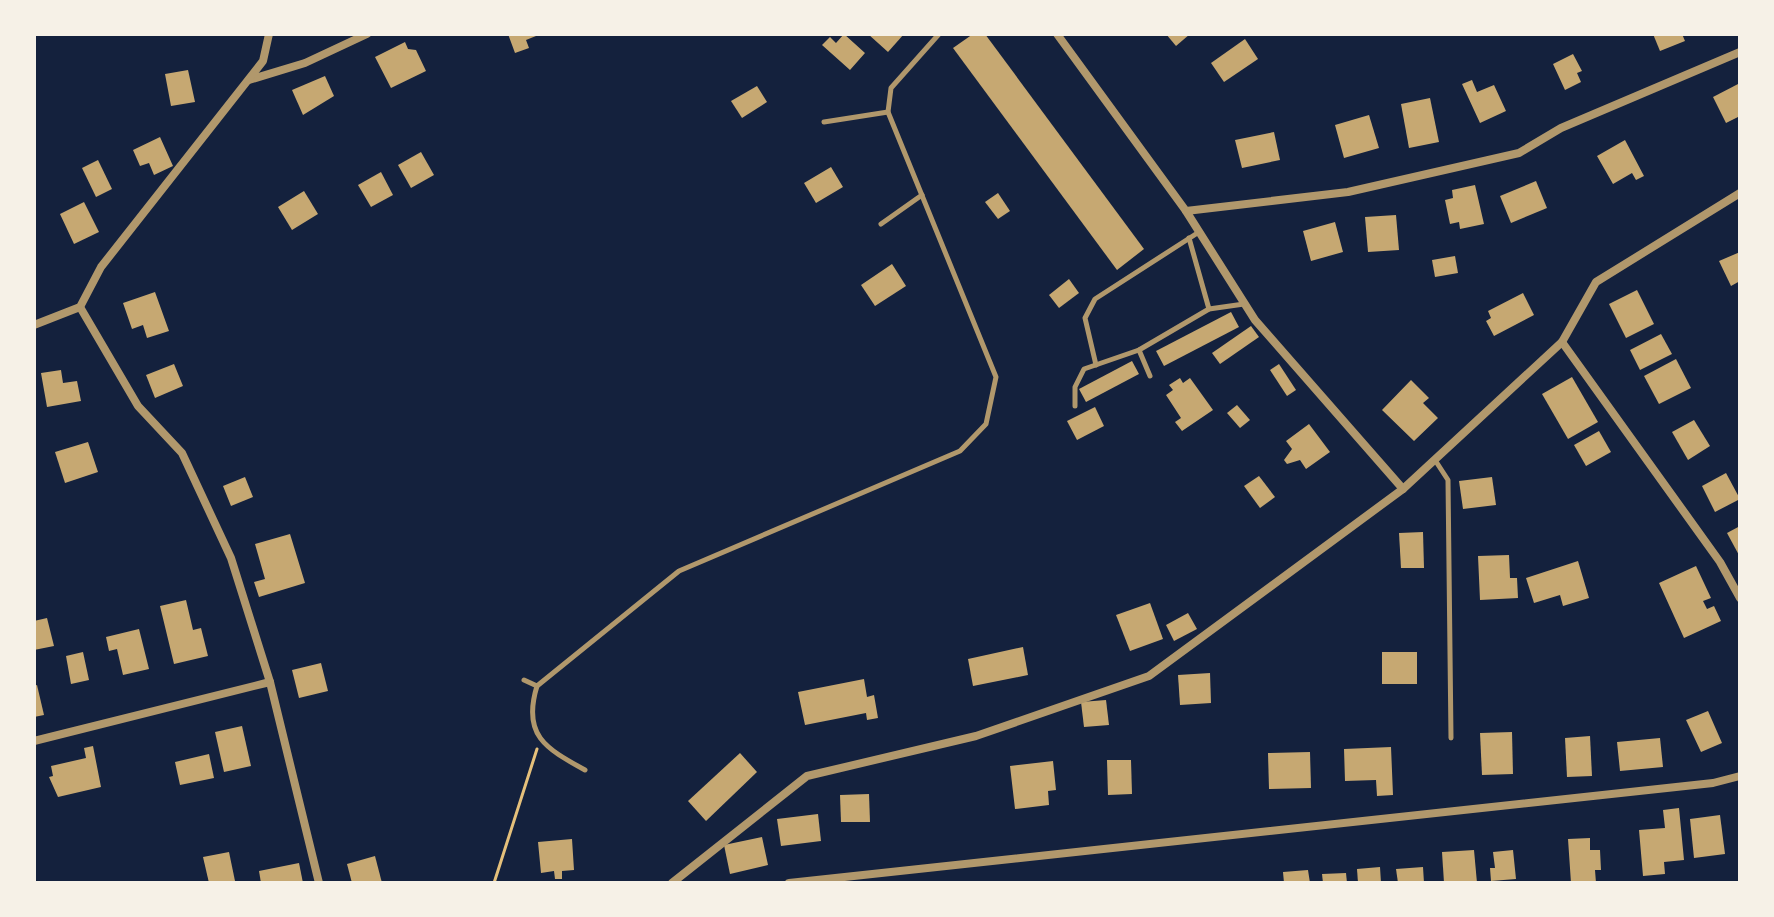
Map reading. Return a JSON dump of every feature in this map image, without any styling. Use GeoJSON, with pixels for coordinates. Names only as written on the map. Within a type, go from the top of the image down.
{"type":"FeatureCollection","features":[{"type":"Feature","properties":{"kind":"street"},"geometry":{"type":"LineString","coordinates":[[34,325],[80,307],[101,267],[263,61],[269,34]]}},
{"type":"Feature","properties":{"kind":"street"},"geometry":{"type":"LineString","coordinates":[[248,80],[305,63],[367,34]]}},
{"type":"Feature","properties":{"kind":"street"},"geometry":{"type":"LineString","coordinates":[[1057,34],[1186,211],[1245,304],[1403,489]]}},
{"type":"Feature","properties":{"kind":"street"},"geometry":{"type":"LineString","coordinates":[[1186,211],[1348,192],[1519,153],[1561,128],[1740,52]]}},
{"type":"Feature","properties":{"kind":"street"},"geometry":{"type":"LineString","coordinates":[[672,883],[807,776],[976,736],[1149,676],[1403,489],[1562,342],[1596,282],[1740,193]]}},
{"type":"Feature","properties":{"kind":"street"},"geometry":{"type":"LineString","coordinates":[[80,307],[138,406],[182,453],[195,475],[231,558],[270,682],[319,883]]}},
{"type":"Feature","properties":{"kind":"street"},"geometry":{"type":"LineString","coordinates":[[1562,342],[1720,562],[1740,598]]}},
{"type":"Feature","properties":{"kind":"street"},"geometry":{"type":"LineString","coordinates":[[34,741],[270,682]]}},
{"type":"Feature","properties":{"kind":"street"},"geometry":{"type":"LineString","coordinates":[[789,883],[1697,785],[1740,776]]}},
{"type":"Feature","properties":{"kind":"lane"},"geometry":{"type":"LineString","coordinates":[[585,770],[545,746],[533,728],[531,705],[537,686],[679,571],[960,451],[986,424],[996,377],[888,112],[891,88],[939,34]]}},
{"type":"Feature","properties":{"kind":"lane"},"geometry":{"type":"LineString","coordinates":[[824,122],[888,112]]}},
{"type":"Feature","properties":{"kind":"lane"},"geometry":{"type":"LineString","coordinates":[[881,224],[922,195]]}},
{"type":"Feature","properties":{"kind":"lane"},"geometry":{"type":"LineString","coordinates":[[1096,365],[1085,318],[1095,299],[1200,232]]}},
{"type":"Feature","properties":{"kind":"lane"},"geometry":{"type":"LineString","coordinates":[[1189,238],[1209,309]]}},
{"type":"Feature","properties":{"kind":"lane"},"geometry":{"type":"LineString","coordinates":[[1075,406],[1075,387],[1084,369],[1139,350],[1209,309],[1245,304]]}},
{"type":"Feature","properties":{"kind":"lane"},"geometry":{"type":"LineString","coordinates":[[1139,350],[1150,376]]}},
{"type":"Feature","properties":{"kind":"lane"},"geometry":{"type":"LineString","coordinates":[[1435,460],[1448,480],[1451,738]]}},
{"type":"Feature","properties":{"kind":"lane"},"geometry":{"type":"LineString","coordinates":[[524,680],[537,686]]}},
{"type":"Feature","properties":{"kind":"path"},"geometry":{"type":"LineString","coordinates":[[494,883],[540,738]]}},
{"type":"Feature","properties":{"kind":"building"},"geometry":{"type":"Polygon","coordinates":[[[508,34],[541,34],[526,40],[529,48],[515,53],[508,34]]]}},
{"type":"Feature","properties":{"kind":"building"},"geometry":{"type":"Polygon","coordinates":[[[844,34],[865,53],[850,70],[822,45],[830,37],[836,43],[844,34]]]}},
{"type":"Feature","properties":{"kind":"building"},"geometry":{"type":"Polygon","coordinates":[[[868,34],[904,34],[888,52],[868,34]]]}},
{"type":"Feature","properties":{"kind":"building"},"geometry":{"type":"Polygon","coordinates":[[[973,34],[985,34],[1144,249],[1117,270],[953,48],[973,34]]]}},
{"type":"Feature","properties":{"kind":"building"},"geometry":{"type":"Polygon","coordinates":[[[1166,34],[1190,34],[1176,46],[1166,34]]]}},
{"type":"Feature","properties":{"kind":"building"},"geometry":{"type":"Polygon","coordinates":[[[1653,34],[1682,34],[1685,41],[1660,51],[1653,34]]]}},
{"type":"Feature","properties":{"kind":"building"},"geometry":{"type":"Polygon","coordinates":[[[1245,39],[1258,59],[1224,82],[1211,63],[1245,39]]]}},
{"type":"Feature","properties":{"kind":"building"},"geometry":{"type":"Polygon","coordinates":[[[405,42],[408,49],[416,50],[426,71],[391,88],[375,57],[405,42]]]}},
{"type":"Feature","properties":{"kind":"building"},"geometry":{"type":"Polygon","coordinates":[[[1573,54],[1582,71],[1577,73],[1581,82],[1565,90],[1553,64],[1573,54]]]}},
{"type":"Feature","properties":{"kind":"building"},"geometry":{"type":"Polygon","coordinates":[[[188,70],[195,102],[171,106],[165,74],[188,70]]]}},
{"type":"Feature","properties":{"kind":"building"},"geometry":{"type":"Polygon","coordinates":[[[325,76],[334,96],[303,115],[292,90],[325,76]]]}},
{"type":"Feature","properties":{"kind":"building"},"geometry":{"type":"Polygon","coordinates":[[[1472,80],[1477,92],[1494,85],[1506,111],[1480,123],[1462,84],[1472,80]]]}},
{"type":"Feature","properties":{"kind":"building"},"geometry":{"type":"Polygon","coordinates":[[[1740,83],[1740,116],[1726,123],[1713,97],[1740,83]]]}},
{"type":"Feature","properties":{"kind":"building"},"geometry":{"type":"Polygon","coordinates":[[[757,86],[767,102],[742,118],[731,101],[757,86]]]}},
{"type":"Feature","properties":{"kind":"building"},"geometry":{"type":"Polygon","coordinates":[[[1430,98],[1439,142],[1409,148],[1401,104],[1430,98]]]}},
{"type":"Feature","properties":{"kind":"building"},"geometry":{"type":"Polygon","coordinates":[[[1369,115],[1379,148],[1344,158],[1335,125],[1369,115]]]}},
{"type":"Feature","properties":{"kind":"building"},"geometry":{"type":"Polygon","coordinates":[[[1274,132],[1280,160],[1242,168],[1235,140],[1274,132]]]}},
{"type":"Feature","properties":{"kind":"building"},"geometry":{"type":"Polygon","coordinates":[[[160,137],[173,166],[154,175],[149,163],[140,166],[133,150],[160,137]]]}},
{"type":"Feature","properties":{"kind":"building"},"geometry":{"type":"Polygon","coordinates":[[[1625,140],[1644,176],[1636,180],[1632,173],[1613,184],[1597,156],[1625,140]]]}},
{"type":"Feature","properties":{"kind":"building"},"geometry":{"type":"Polygon","coordinates":[[[421,152],[434,175],[411,188],[398,165],[421,152]]]}},
{"type":"Feature","properties":{"kind":"building"},"geometry":{"type":"Polygon","coordinates":[[[98,160],[112,189],[96,197],[82,168],[98,160]]]}},
{"type":"Feature","properties":{"kind":"building"},"geometry":{"type":"Polygon","coordinates":[[[831,167],[843,187],[816,203],[804,183],[831,167]]]}},
{"type":"Feature","properties":{"kind":"building"},"geometry":{"type":"Polygon","coordinates":[[[381,172],[393,195],[371,207],[358,185],[381,172]]]}},
{"type":"Feature","properties":{"kind":"building"},"geometry":{"type":"Polygon","coordinates":[[[1536,181],[1547,208],[1511,223],[1500,196],[1536,181]]]}},
{"type":"Feature","properties":{"kind":"building"},"geometry":{"type":"Polygon","coordinates":[[[1475,185],[1484,224],[1460,229],[1459,222],[1450,224],[1445,200],[1453,198],[1452,190],[1475,185]]]}},
{"type":"Feature","properties":{"kind":"building"},"geometry":{"type":"Polygon","coordinates":[[[304,191],[318,214],[292,230],[278,207],[304,191]]]}},
{"type":"Feature","properties":{"kind":"building"},"geometry":{"type":"Polygon","coordinates":[[[998,193],[1010,211],[998,219],[985,202],[998,193]]]}},
{"type":"Feature","properties":{"kind":"building"},"geometry":{"type":"Polygon","coordinates":[[[84,202],[99,232],[74,244],[60,214],[84,202]]]}},
{"type":"Feature","properties":{"kind":"building"},"geometry":{"type":"Polygon","coordinates":[[[1396,215],[1399,250],[1368,252],[1365,217],[1396,215]]]}},
{"type":"Feature","properties":{"kind":"building"},"geometry":{"type":"Polygon","coordinates":[[[1335,222],[1343,252],[1311,261],[1303,231],[1335,222]]]}},
{"type":"Feature","properties":{"kind":"building"},"geometry":{"type":"Polygon","coordinates":[[[1740,252],[1740,281],[1731,286],[1719,261],[1740,252]]]}},
{"type":"Feature","properties":{"kind":"building"},"geometry":{"type":"Polygon","coordinates":[[[1455,256],[1458,273],[1435,277],[1432,260],[1455,256]]]}},
{"type":"Feature","properties":{"kind":"building"},"geometry":{"type":"Polygon","coordinates":[[[892,264],[906,286],[875,306],[861,285],[892,264]]]}},
{"type":"Feature","properties":{"kind":"building"},"geometry":{"type":"Polygon","coordinates":[[[1069,279],[1079,293],[1059,308],[1049,295],[1069,279]]]}},
{"type":"Feature","properties":{"kind":"building"},"geometry":{"type":"Polygon","coordinates":[[[1637,290],[1654,324],[1626,338],[1609,304],[1637,290]]]}},
{"type":"Feature","properties":{"kind":"building"},"geometry":{"type":"Polygon","coordinates":[[[155,292],[169,331],[147,338],[143,325],[132,329],[123,303],[155,292]]]}},
{"type":"Feature","properties":{"kind":"building"},"geometry":{"type":"Polygon","coordinates":[[[1523,293],[1534,315],[1494,336],[1486,321],[1491,318],[1488,311],[1523,293]]]}},
{"type":"Feature","properties":{"kind":"building"},"geometry":{"type":"Polygon","coordinates":[[[1231,312],[1239,327],[1164,366],[1156,351],[1231,312]]]}},
{"type":"Feature","properties":{"kind":"building"},"geometry":{"type":"Polygon","coordinates":[[[1251,326],[1259,337],[1220,364],[1212,353],[1251,326]]]}},
{"type":"Feature","properties":{"kind":"building"},"geometry":{"type":"Polygon","coordinates":[[[1661,334],[1672,354],[1640,370],[1630,350],[1661,334]]]}},
{"type":"Feature","properties":{"kind":"building"},"geometry":{"type":"Polygon","coordinates":[[[1676,359],[1691,388],[1659,404],[1644,376],[1676,359]]]}},
{"type":"Feature","properties":{"kind":"building"},"geometry":{"type":"Polygon","coordinates":[[[1132,361],[1139,374],[1086,402],[1079,389],[1132,361]]]}},
{"type":"Feature","properties":{"kind":"building"},"geometry":{"type":"Polygon","coordinates":[[[174,364],[183,386],[155,398],[146,375],[174,364]]]}},
{"type":"Feature","properties":{"kind":"building"},"geometry":{"type":"Polygon","coordinates":[[[1279,364],[1296,390],[1287,396],[1270,370],[1279,364]]]}},
{"type":"Feature","properties":{"kind":"building"},"geometry":{"type":"Polygon","coordinates":[[[61,370],[63,383],[77,381],[81,401],[47,407],[41,373],[61,370]]]}},
{"type":"Feature","properties":{"kind":"building"},"geometry":{"type":"Polygon","coordinates":[[[1572,377],[1598,422],[1568,439],[1542,394],[1572,377]]]}},
{"type":"Feature","properties":{"kind":"building"},"geometry":{"type":"Polygon","coordinates":[[[1180,378],[1183,383],[1190,378],[1213,410],[1182,431],[1175,422],[1181,418],[1166,395],[1173,390],[1169,385],[1180,378]]]}},
{"type":"Feature","properties":{"kind":"building"},"geometry":{"type":"Polygon","coordinates":[[[1411,380],[1429,398],[1423,403],[1438,418],[1414,441],[1382,410],[1411,380]]]}},
{"type":"Feature","properties":{"kind":"building"},"geometry":{"type":"Polygon","coordinates":[[[1237,405],[1250,420],[1240,428],[1227,413],[1237,405]]]}},
{"type":"Feature","properties":{"kind":"building"},"geometry":{"type":"Polygon","coordinates":[[[1095,407],[1104,426],[1077,440],[1067,421],[1095,407]]]}},
{"type":"Feature","properties":{"kind":"building"},"geometry":{"type":"Polygon","coordinates":[[[1694,420],[1710,446],[1688,460],[1672,432],[1694,420]]]}},
{"type":"Feature","properties":{"kind":"building"},"geometry":{"type":"Polygon","coordinates":[[[1309,424],[1330,452],[1306,469],[1300,460],[1287,464],[1284,460],[1292,449],[1286,441],[1309,424]]]}},
{"type":"Feature","properties":{"kind":"building"},"geometry":{"type":"Polygon","coordinates":[[[1599,431],[1611,452],[1586,466],[1574,445],[1599,431]]]}},
{"type":"Feature","properties":{"kind":"building"},"geometry":{"type":"Polygon","coordinates":[[[88,442],[98,472],[65,483],[55,452],[88,442]]]}},
{"type":"Feature","properties":{"kind":"building"},"geometry":{"type":"Polygon","coordinates":[[[1726,473],[1740,499],[1715,512],[1702,486],[1726,473]]]}},
{"type":"Feature","properties":{"kind":"building"},"geometry":{"type":"Polygon","coordinates":[[[1259,476],[1275,497],[1260,508],[1244,486],[1259,476]]]}},
{"type":"Feature","properties":{"kind":"building"},"geometry":{"type":"Polygon","coordinates":[[[245,477],[253,497],[231,506],[223,486],[245,477]]]}},
{"type":"Feature","properties":{"kind":"building"},"geometry":{"type":"Polygon","coordinates":[[[1492,477],[1496,505],[1463,509],[1459,481],[1492,477]]]}},
{"type":"Feature","properties":{"kind":"building"},"geometry":{"type":"Polygon","coordinates":[[[1740,526],[1740,557],[1727,533],[1740,526]]]}},
{"type":"Feature","properties":{"kind":"building"},"geometry":{"type":"Polygon","coordinates":[[[1423,532],[1424,568],[1401,568],[1399,533],[1423,532]]]}},
{"type":"Feature","properties":{"kind":"building"},"geometry":{"type":"Polygon","coordinates":[[[290,534],[305,583],[259,597],[254,582],[265,579],[255,544],[290,534]]]}},
{"type":"Feature","properties":{"kind":"building"},"geometry":{"type":"Polygon","coordinates":[[[1509,555],[1510,578],[1517,578],[1518,598],[1480,600],[1478,556],[1509,555]]]}},
{"type":"Feature","properties":{"kind":"building"},"geometry":{"type":"Polygon","coordinates":[[[1578,561],[1589,598],[1563,606],[1560,595],[1534,603],[1526,578],[1578,561]]]}},
{"type":"Feature","properties":{"kind":"building"},"geometry":{"type":"Polygon","coordinates":[[[1696,566],[1711,598],[1703,601],[1707,609],[1714,606],[1721,621],[1684,638],[1659,583],[1696,566]]]}},
{"type":"Feature","properties":{"kind":"building"},"geometry":{"type":"Polygon","coordinates":[[[186,600],[193,630],[201,628],[208,656],[174,664],[160,606],[186,600]]]}},
{"type":"Feature","properties":{"kind":"building"},"geometry":{"type":"Polygon","coordinates":[[[1150,603],[1163,639],[1130,651],[1116,615],[1150,603]]]}},
{"type":"Feature","properties":{"kind":"building"},"geometry":{"type":"Polygon","coordinates":[[[1188,613],[1197,629],[1174,641],[1166,625],[1188,613]]]}},
{"type":"Feature","properties":{"kind":"building"},"geometry":{"type":"Polygon","coordinates":[[[47,618],[54,646],[34,650],[34,621],[47,618]]]}},
{"type":"Feature","properties":{"kind":"building"},"geometry":{"type":"Polygon","coordinates":[[[139,629],[149,669],[123,675],[117,649],[109,651],[106,637],[139,629]]]}},
{"type":"Feature","properties":{"kind":"building"},"geometry":{"type":"Polygon","coordinates":[[[1023,647],[1028,675],[973,686],[968,659],[1023,647]]]}},
{"type":"Feature","properties":{"kind":"building"},"geometry":{"type":"Polygon","coordinates":[[[83,652],[89,680],[71,684],[66,656],[83,652]]]}},
{"type":"Feature","properties":{"kind":"building"},"geometry":{"type":"Polygon","coordinates":[[[1382,652],[1417,652],[1417,684],[1382,684],[1382,652]]]}},
{"type":"Feature","properties":{"kind":"building"},"geometry":{"type":"Polygon","coordinates":[[[321,663],[328,691],[299,698],[292,670],[321,663]]]}},
{"type":"Feature","properties":{"kind":"building"},"geometry":{"type":"Polygon","coordinates":[[[1210,673],[1211,703],[1180,705],[1178,675],[1210,673]]]}},
{"type":"Feature","properties":{"kind":"building"},"geometry":{"type":"Polygon","coordinates":[[[864,679],[867,697],[874,695],[878,718],[867,720],[866,713],[805,725],[798,692],[864,679]]]}},
{"type":"Feature","properties":{"kind":"building"},"geometry":{"type":"Polygon","coordinates":[[[37,685],[44,715],[34,717],[34,686],[37,685]]]}},
{"type":"Feature","properties":{"kind":"building"},"geometry":{"type":"Polygon","coordinates":[[[1106,700],[1109,725],[1084,727],[1081,702],[1106,700]]]}},
{"type":"Feature","properties":{"kind":"building"},"geometry":{"type":"Polygon","coordinates":[[[1708,711],[1722,743],[1701,752],[1686,720],[1708,711]]]}},
{"type":"Feature","properties":{"kind":"building"},"geometry":{"type":"Polygon","coordinates":[[[242,726],[251,766],[224,772],[215,732],[242,726]]]}},
{"type":"Feature","properties":{"kind":"building"},"geometry":{"type":"Polygon","coordinates":[[[1512,732],[1513,774],[1482,775],[1480,733],[1512,732]]]}},
{"type":"Feature","properties":{"kind":"building"},"geometry":{"type":"Polygon","coordinates":[[[1590,736],[1592,776],[1567,777],[1565,738],[1590,736]]]}},
{"type":"Feature","properties":{"kind":"building"},"geometry":{"type":"Polygon","coordinates":[[[1660,738],[1663,767],[1620,771],[1617,742],[1660,738]]]}},
{"type":"Feature","properties":{"kind":"building"},"geometry":{"type":"Polygon","coordinates":[[[93,746],[101,787],[58,797],[49,777],[53,776],[51,766],[86,758],[84,748],[93,746]]]}},
{"type":"Feature","properties":{"kind":"building"},"geometry":{"type":"Polygon","coordinates":[[[1391,747],[1393,795],[1377,796],[1376,780],[1345,781],[1344,749],[1391,747]]]}},
{"type":"Feature","properties":{"kind":"building"},"geometry":{"type":"Polygon","coordinates":[[[1310,752],[1311,788],[1269,789],[1268,753],[1310,752]]]}},
{"type":"Feature","properties":{"kind":"building"},"geometry":{"type":"Polygon","coordinates":[[[740,753],[757,772],[706,821],[688,801],[740,753]]]}},
{"type":"Feature","properties":{"kind":"building"},"geometry":{"type":"Polygon","coordinates":[[[209,754],[214,778],[180,785],[175,762],[209,754]]]}},
{"type":"Feature","properties":{"kind":"building"},"geometry":{"type":"Polygon","coordinates":[[[1107,760],[1131,760],[1132,794],[1108,795],[1107,760]]]}},
{"type":"Feature","properties":{"kind":"building"},"geometry":{"type":"Polygon","coordinates":[[[1053,761],[1056,790],[1048,791],[1049,805],[1015,809],[1010,766],[1053,761]]]}},
{"type":"Feature","properties":{"kind":"building"},"geometry":{"type":"Polygon","coordinates":[[[869,794],[870,822],[841,822],[840,795],[869,794]]]}},
{"type":"Feature","properties":{"kind":"building"},"geometry":{"type":"Polygon","coordinates":[[[1679,808],[1684,860],[1664,862],[1665,874],[1643,876],[1639,830],[1665,828],[1663,810],[1679,808]]]}},
{"type":"Feature","properties":{"kind":"building"},"geometry":{"type":"Polygon","coordinates":[[[818,814],[821,841],[781,846],[777,819],[818,814]]]}},
{"type":"Feature","properties":{"kind":"building"},"geometry":{"type":"Polygon","coordinates":[[[1720,815],[1725,854],[1694,858],[1690,819],[1720,815]]]}},
{"type":"Feature","properties":{"kind":"building"},"geometry":{"type":"Polygon","coordinates":[[[762,837],[768,865],[730,874],[724,845],[762,837]]]}},
{"type":"Feature","properties":{"kind":"building"},"geometry":{"type":"Polygon","coordinates":[[[1590,838],[1590,850],[1600,850],[1601,870],[1595,870],[1596,883],[1571,883],[1568,839],[1590,838]]]}},
{"type":"Feature","properties":{"kind":"building"},"geometry":{"type":"Polygon","coordinates":[[[572,839],[574,870],[562,871],[562,879],[555,879],[554,871],[541,873],[538,842],[572,839]]]}},
{"type":"Feature","properties":{"kind":"building"},"geometry":{"type":"Polygon","coordinates":[[[1474,850],[1477,883],[1444,883],[1442,852],[1474,850]]]}},
{"type":"Feature","properties":{"kind":"building"},"geometry":{"type":"Polygon","coordinates":[[[1513,850],[1516,879],[1491,881],[1490,868],[1495,868],[1493,852],[1513,850]]]}},
{"type":"Feature","properties":{"kind":"building"},"geometry":{"type":"Polygon","coordinates":[[[229,852],[235,881],[209,883],[203,857],[229,852]]]}},
{"type":"Feature","properties":{"kind":"building"},"geometry":{"type":"Polygon","coordinates":[[[375,856],[382,883],[352,883],[347,864],[375,856]]]}},
{"type":"Feature","properties":{"kind":"building"},"geometry":{"type":"Polygon","coordinates":[[[299,863],[303,883],[261,883],[259,871],[299,863]]]}},
{"type":"Feature","properties":{"kind":"building"},"geometry":{"type":"Polygon","coordinates":[[[1380,867],[1381,883],[1358,883],[1357,869],[1380,867]]]}},
{"type":"Feature","properties":{"kind":"building"},"geometry":{"type":"Polygon","coordinates":[[[1423,867],[1424,883],[1398,883],[1396,869],[1423,867]]]}},
{"type":"Feature","properties":{"kind":"building"},"geometry":{"type":"Polygon","coordinates":[[[1308,870],[1310,883],[1284,883],[1283,872],[1308,870]]]}},
{"type":"Feature","properties":{"kind":"building"},"geometry":{"type":"Polygon","coordinates":[[[1346,873],[1347,883],[1323,883],[1322,874],[1346,873]]]}}]}
